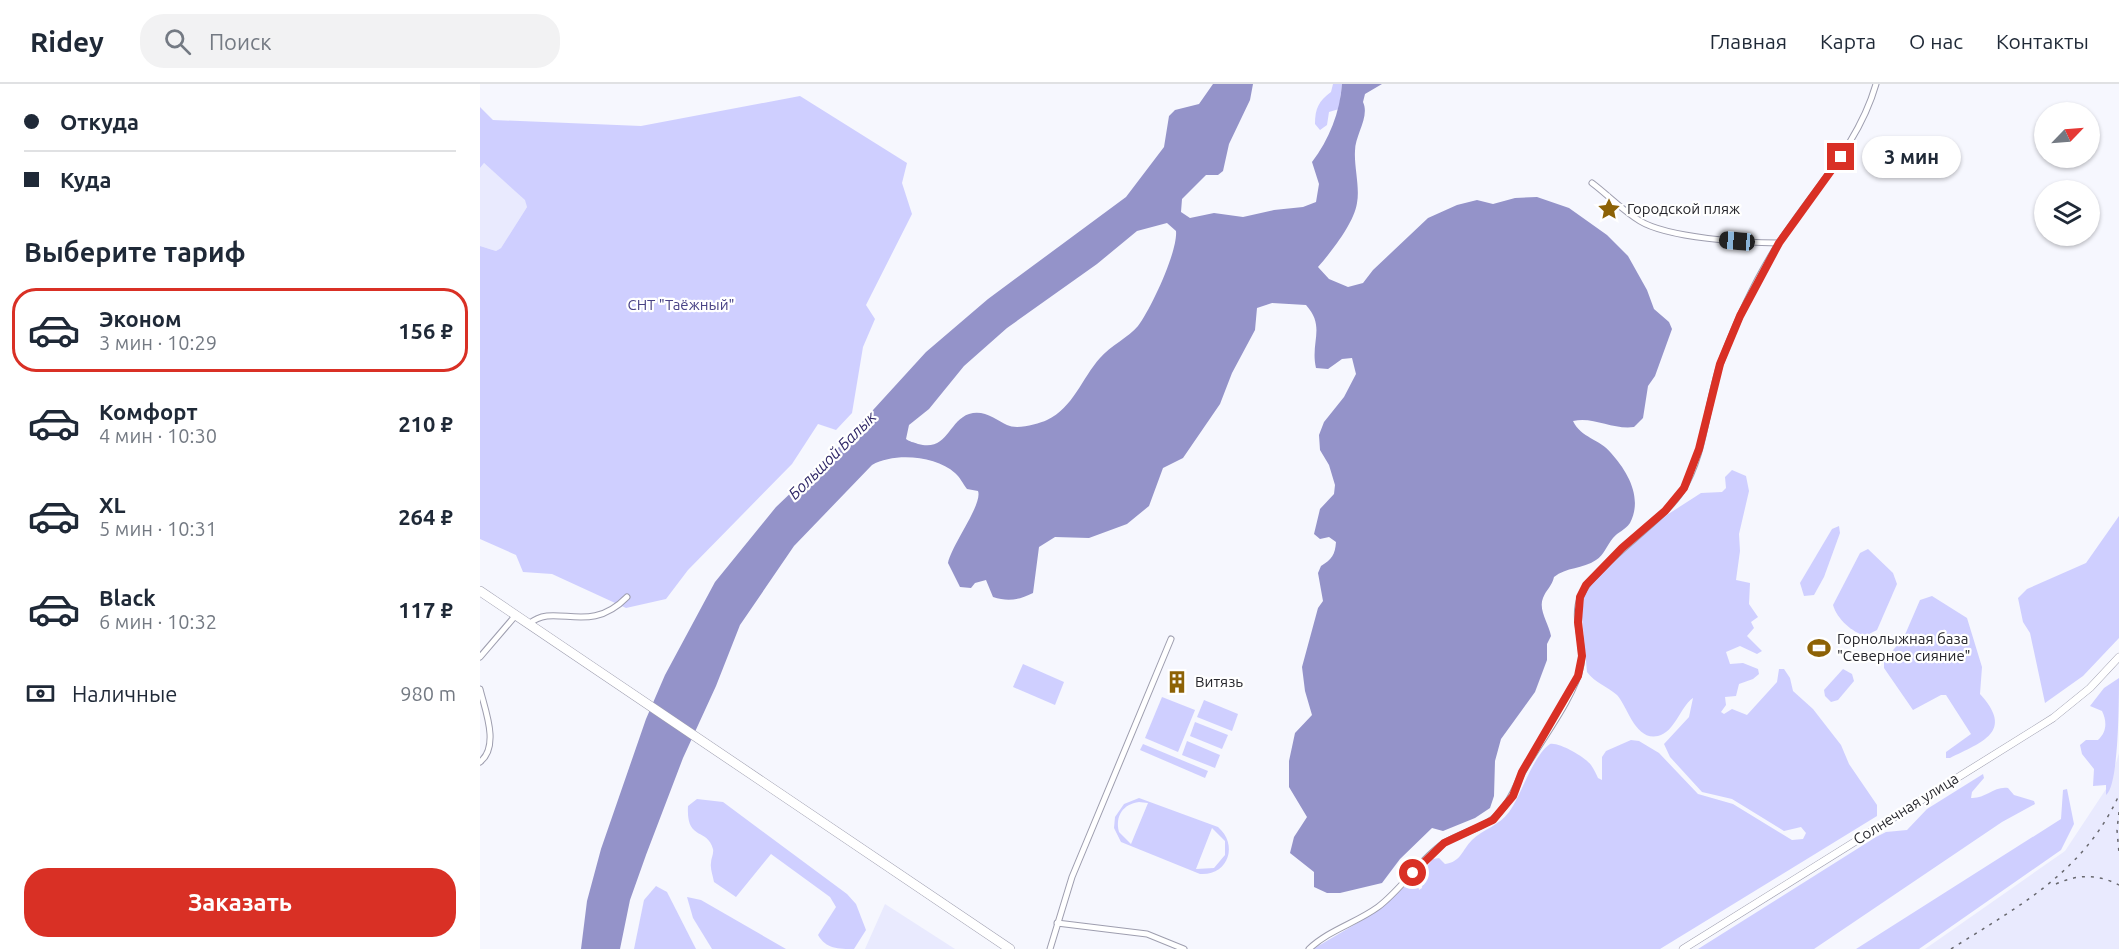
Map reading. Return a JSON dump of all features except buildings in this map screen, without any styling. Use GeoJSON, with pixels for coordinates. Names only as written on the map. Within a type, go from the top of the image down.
{"type":"FeatureCollection","features":[{"type":"Feature","properties":{"kind":"main road"},"geometry":{"type":"LineString","coordinates":[[480,591],[1010,949]]}},
{"type":"Feature","properties":{"kind":"street"},"geometry":{"type":"LineString","coordinates":[[1309,949],[1329,934],[1377,908],[1435,849],[1453,838],[1487,824],[1513,796],[1522,772],[1578,676],[1582,656],[1578,615],[1580,597],[1586,585],[1615,555],[1665,511],[1684,488],[1699,449],[1720,364],[1740,316],[1779,243],[1841,157],[1861,124],[1876,84]]}},
{"type":"Feature","properties":{"kind":"street"},"geometry":{"type":"LineString","coordinates":[[1592,183],[1641,222],[1656,228],[1714,239],[1779,243]]}},
{"type":"Feature","properties":{"kind":"street"},"geometry":{"type":"LineString","coordinates":[[529,624],[544,615],[591,618],[608,612],[627,597]]}},
{"type":"Feature","properties":{"kind":"street"},"geometry":{"type":"LineString","coordinates":[[480,657],[516,615]]}},
{"type":"Feature","properties":{"kind":"street"},"geometry":{"type":"LineString","coordinates":[[1050,949],[1072,877],[1171,639]]}},
{"type":"Feature","properties":{"kind":"street","name":"Солнечная улица"},"geometry":{"type":"LineString","coordinates":[[1683,949],[2053,718],[2090,688],[2119,657]]}},
{"type":"Feature","properties":{"kind":"street"},"geometry":{"type":"LineString","coordinates":[[480,689],[490,738],[488,753],[480,762]]}},
{"type":"Feature","properties":{"kind":"street"},"geometry":{"type":"LineString","coordinates":[[1057,923],[1140,933],[1184,949]]}},
{"type":"Feature","properties":{"kind":"shaded area"},"geometry":{"type":"Polygon","coordinates":[[[484,163],[526,200],[527,207],[501,248],[496,251],[480,246],[480,168],[484,163]]]}},
{"type":"Feature","properties":{"kind":"shaded area"},"geometry":{"type":"Polygon","coordinates":[[[2119,753],[2119,949],[1925,949],[2065,851],[2110,783],[2119,753]]]}},
{"type":"Feature","properties":{"kind":"shaded area"},"geometry":{"type":"Polygon","coordinates":[[[885,904],[955,949],[865,949],[885,904]]]}},
{"type":"Feature","properties":{"kind":"green space"},"geometry":{"type":"Polygon","coordinates":[[[1333,84],[1342,84],[1339,109],[1329,112],[1327,125],[1320,130],[1315,124],[1317,109],[1331,92],[1333,84]]]}},
{"type":"Feature","properties":{"kind":"green space","name":"СНТ \"Таёжный\""},"geometry":{"type":"Polygon","coordinates":[[[800,96],[907,163],[902,183],[912,214],[866,305],[875,319],[863,347],[852,413],[836,430],[818,424],[792,464],[688,570],[666,599],[626,608],[552,574],[523,572],[516,555],[480,539],[480,246],[496,251],[501,248],[527,207],[525,200],[484,163],[480,168],[480,107],[493,120],[641,126],[800,96]]]}},
{"type":"Feature","properties":{"kind":"green space"},"geometry":{"type":"Polygon","coordinates":[[[1732,470],[1746,476],[1749,491],[1739,534],[1740,551],[1736,580],[1750,583],[1749,604],[1758,617],[1751,622],[1754,628],[1747,636],[1762,651],[1757,654],[1740,646],[1726,652],[1730,664],[1743,663],[1758,669],[1759,674],[1739,684],[1736,696],[1725,697],[1726,705],[1721,712],[1724,714],[1732,709],[1747,715],[1777,682],[1779,669],[1784,669],[1790,678],[1793,691],[1813,709],[1841,745],[1849,764],[1877,805],[1877,816],[1660,949],[1313,949],[1371,915],[1414,879],[1417,879],[1419,890],[1422,888],[1423,871],[1433,859],[1439,858],[1445,864],[1455,861],[1472,840],[1501,821],[1509,812],[1533,766],[1550,744],[1565,748],[1583,758],[1602,780],[1602,757],[1606,751],[1631,740],[1639,741],[1659,753],[1698,794],[1733,804],[1792,840],[1803,839],[1806,833],[1801,827],[1784,831],[1732,799],[1702,792],[1670,757],[1664,744],[1689,717],[1693,698],[1669,730],[1658,736],[1650,736],[1643,733],[1633,722],[1617,695],[1587,672],[1582,617],[1584,596],[1590,585],[1656,522],[1701,493],[1722,492],[1726,488],[1725,477],[1732,470]]]}},
{"type":"Feature","properties":{"kind":"green space"},"geometry":{"type":"Polygon","coordinates":[[[2119,516],[2119,638],[2083,676],[2045,703],[2030,633],[2023,622],[2018,598],[2027,589],[2086,563],[2119,516]]]}},
{"type":"Feature","properties":{"kind":"green space"},"geometry":{"type":"Polygon","coordinates":[[[1839,526],[1840,533],[1824,577],[1814,595],[1804,596],[1800,583],[1832,529],[1839,526]]]}},
{"type":"Feature","properties":{"kind":"green space"},"geometry":{"type":"Polygon","coordinates":[[[1868,549],[1893,573],[1897,584],[1877,630],[1865,636],[1846,624],[1833,605],[1860,553],[1868,549]]]}},
{"type":"Feature","properties":{"kind":"green space"},"geometry":{"type":"Polygon","coordinates":[[[1932,596],[1967,618],[1982,667],[1980,694],[1995,718],[1994,727],[1983,741],[1950,758],[1946,758],[1946,752],[1971,734],[1946,695],[1941,695],[1913,710],[1884,668],[1884,661],[1904,637],[1920,600],[1932,596]]]}},
{"type":"Feature","properties":{"kind":"green space"},"geometry":{"type":"Polygon","coordinates":[[[1023,664],[1064,682],[1055,705],[1013,687],[1023,664]]]}},
{"type":"Feature","properties":{"kind":"green space"},"geometry":{"type":"Polygon","coordinates":[[[1843,669],[1852,674],[1854,681],[1838,700],[1831,702],[1825,696],[1824,690],[1843,669]]]}},
{"type":"Feature","properties":{"kind":"green space"},"geometry":{"type":"Polygon","coordinates":[[[2119,678],[2116,760],[2114,776],[2106,795],[2106,785],[2093,786],[2094,769],[2082,754],[2080,745],[2086,740],[2098,740],[2103,734],[2105,719],[2102,711],[2090,706],[2104,688],[2119,678]]]}},
{"type":"Feature","properties":{"kind":"green space"},"geometry":{"type":"Polygon","coordinates":[[[1162,697],[1195,710],[1178,752],[1145,738],[1162,697]]]}},
{"type":"Feature","properties":{"kind":"green space"},"geometry":{"type":"Polygon","coordinates":[[[1204,700],[1238,714],[1232,731],[1197,717],[1204,700]]]}},
{"type":"Feature","properties":{"kind":"green space"},"geometry":{"type":"Polygon","coordinates":[[[1195,722],[1228,735],[1222,749],[1190,736],[1195,722]]]}},
{"type":"Feature","properties":{"kind":"green space"},"geometry":{"type":"Polygon","coordinates":[[[1187,741],[1220,755],[1215,768],[1182,755],[1187,741]]]}},
{"type":"Feature","properties":{"kind":"green space"},"geometry":{"type":"Polygon","coordinates":[[[1143,744],[1208,771],[1205,778],[1140,750],[1143,744]]]}},
{"type":"Feature","properties":{"kind":"green space"},"geometry":{"type":"Polygon","coordinates":[[[1983,774],[1984,778],[1972,792],[1971,798],[2008,788],[2014,795],[2034,801],[2035,804],[2002,822],[1814,949],[1698,949],[1876,837],[1886,832],[1907,830],[1927,809],[1983,774]]]}},
{"type":"Feature","properties":{"kind":"green space"},"geometry":{"type":"Polygon","coordinates":[[[2067,789],[2074,824],[2061,850],[1919,949],[1856,949],[2061,819],[2063,790],[2067,789]]]}},
{"type":"Feature","properties":{"kind":"green space"},"geometry":{"type":"Polygon","coordinates":[[[1139,798],[1218,827],[1228,842],[1229,850],[1224,865],[1210,873],[1200,874],[1121,842],[1114,828],[1115,817],[1124,804],[1139,798]],[[1139,802],[1125,808],[1118,821],[1119,832],[1131,844],[1148,803],[1139,802]],[[1212,828],[1196,869],[1214,868],[1225,855],[1225,841],[1212,828]]]}},
{"type":"Feature","properties":{"kind":"green space"},"geometry":{"type":"Polygon","coordinates":[[[697,799],[723,802],[847,894],[856,904],[866,930],[854,949],[829,946],[821,940],[818,935],[836,907],[830,897],[771,854],[736,897],[714,882],[711,870],[713,849],[706,838],[693,830],[688,817],[688,806],[697,799]]]}},
{"type":"Feature","properties":{"kind":"green space"},"geometry":{"type":"Polygon","coordinates":[[[656,886],[667,892],[696,949],[634,949],[644,900],[656,886]]]}},
{"type":"Feature","properties":{"kind":"green space"},"geometry":{"type":"Polygon","coordinates":[[[687,897],[701,900],[786,949],[712,949],[693,918],[687,897]]]}},
{"type":"Feature","properties":{"kind":"water","name":"Большой Балык"},"geometry":{"type":"Polygon","coordinates":[[[1213,84],[1253,84],[1250,100],[1229,144],[1223,171],[1218,175],[1206,175],[1182,199],[1181,212],[1190,218],[1214,213],[1243,217],[1274,210],[1303,207],[1316,202],[1319,184],[1312,162],[1333,125],[1342,84],[1382,84],[1365,94],[1364,120],[1355,151],[1358,190],[1355,211],[1342,236],[1318,267],[1329,279],[1348,287],[1363,283],[1373,270],[1428,218],[1457,205],[1477,200],[1493,204],[1515,198],[1537,197],[1569,208],[1607,235],[1628,256],[1647,290],[1654,309],[1669,322],[1672,329],[1655,376],[1648,386],[1643,418],[1634,427],[1618,427],[1588,420],[1573,421],[1581,431],[1607,448],[1623,468],[1632,486],[1634,514],[1630,523],[1613,538],[1599,558],[1554,577],[1544,595],[1542,607],[1551,636],[1547,644],[1547,660],[1535,692],[1501,739],[1495,761],[1494,796],[1490,808],[1475,818],[1443,831],[1432,828],[1400,859],[1382,883],[1340,893],[1327,893],[1314,887],[1314,872],[1290,853],[1294,837],[1307,817],[1289,787],[1289,761],[1295,733],[1312,715],[1305,691],[1302,667],[1318,608],[1323,601],[1318,573],[1321,566],[1332,556],[1336,542],[1329,537],[1320,539],[1314,534],[1320,509],[1334,494],[1335,485],[1329,465],[1320,450],[1319,435],[1324,422],[1344,397],[1356,374],[1352,358],[1342,359],[1328,369],[1316,368],[1316,328],[1312,313],[1306,305],[1272,303],[1257,308],[1255,330],[1232,373],[1220,404],[1183,458],[1163,468],[1149,506],[1127,524],[1089,538],[1055,537],[1039,547],[1033,593],[1018,599],[998,599],[993,597],[986,580],[975,583],[971,588],[960,587],[948,563],[976,505],[978,491],[967,489],[957,475],[947,467],[926,460],[892,458],[872,465],[794,546],[740,625],[716,686],[683,758],[646,855],[630,900],[620,949],[581,949],[587,901],[601,849],[646,719],[665,675],[715,582],[776,507],[842,444],[926,352],[988,299],[1126,197],[1164,147],[1169,116],[1175,110],[1199,104],[1213,84]],[[1167,223],[1137,231],[1097,264],[1007,328],[964,366],[929,409],[909,425],[906,439],[918,444],[936,444],[962,418],[974,413],[985,414],[1016,427],[1038,423],[1056,415],[1064,408],[1100,358],[1138,326],[1156,294],[1168,265],[1173,252],[1176,231],[1167,223]]]}},
{"type":"Feature","properties":{"kind":"railway"},"geometry":{"type":"LineString","coordinates":[[1951,949],[2025,902],[2068,866],[2088,846],[2105,822],[2119,795]]}},
{"type":"Feature","properties":{"kind":"railway"},"geometry":{"type":"LineString","coordinates":[[2119,812],[2117,830],[2119,853]]}},
{"type":"Feature","properties":{"kind":"railway"},"geometry":{"type":"LineString","coordinates":[[2056,884],[2072,878],[2096,877],[2119,885]]}},
{"type":"Feature","properties":{"kind":"place","name":"Городской пляж"},"geometry":{"type":"Point","coordinates":[1609,209]}},
{"type":"Feature","properties":{"kind":"place","name":"Горнолыжная база \"Северное сияние\""},"geometry":{"type":"Point","coordinates":[1819,648]}},
{"type":"Feature","properties":{"kind":"place","name":"Витязь"},"geometry":{"type":"Point","coordinates":[1177,682]}},
{"type":"Feature","properties":{"kind":"route"},"geometry":{"type":"LineString","coordinates":[[1413,873],[1435,849],[1444,843],[1493,820],[1513,796],[1522,772],[1547,733],[1578,676],[1582,656],[1578,608],[1586,585],[1622,548],[1665,511],[1684,488],[1699,449],[1720,364],[1740,316],[1779,243],[1841,157]]}}]}
